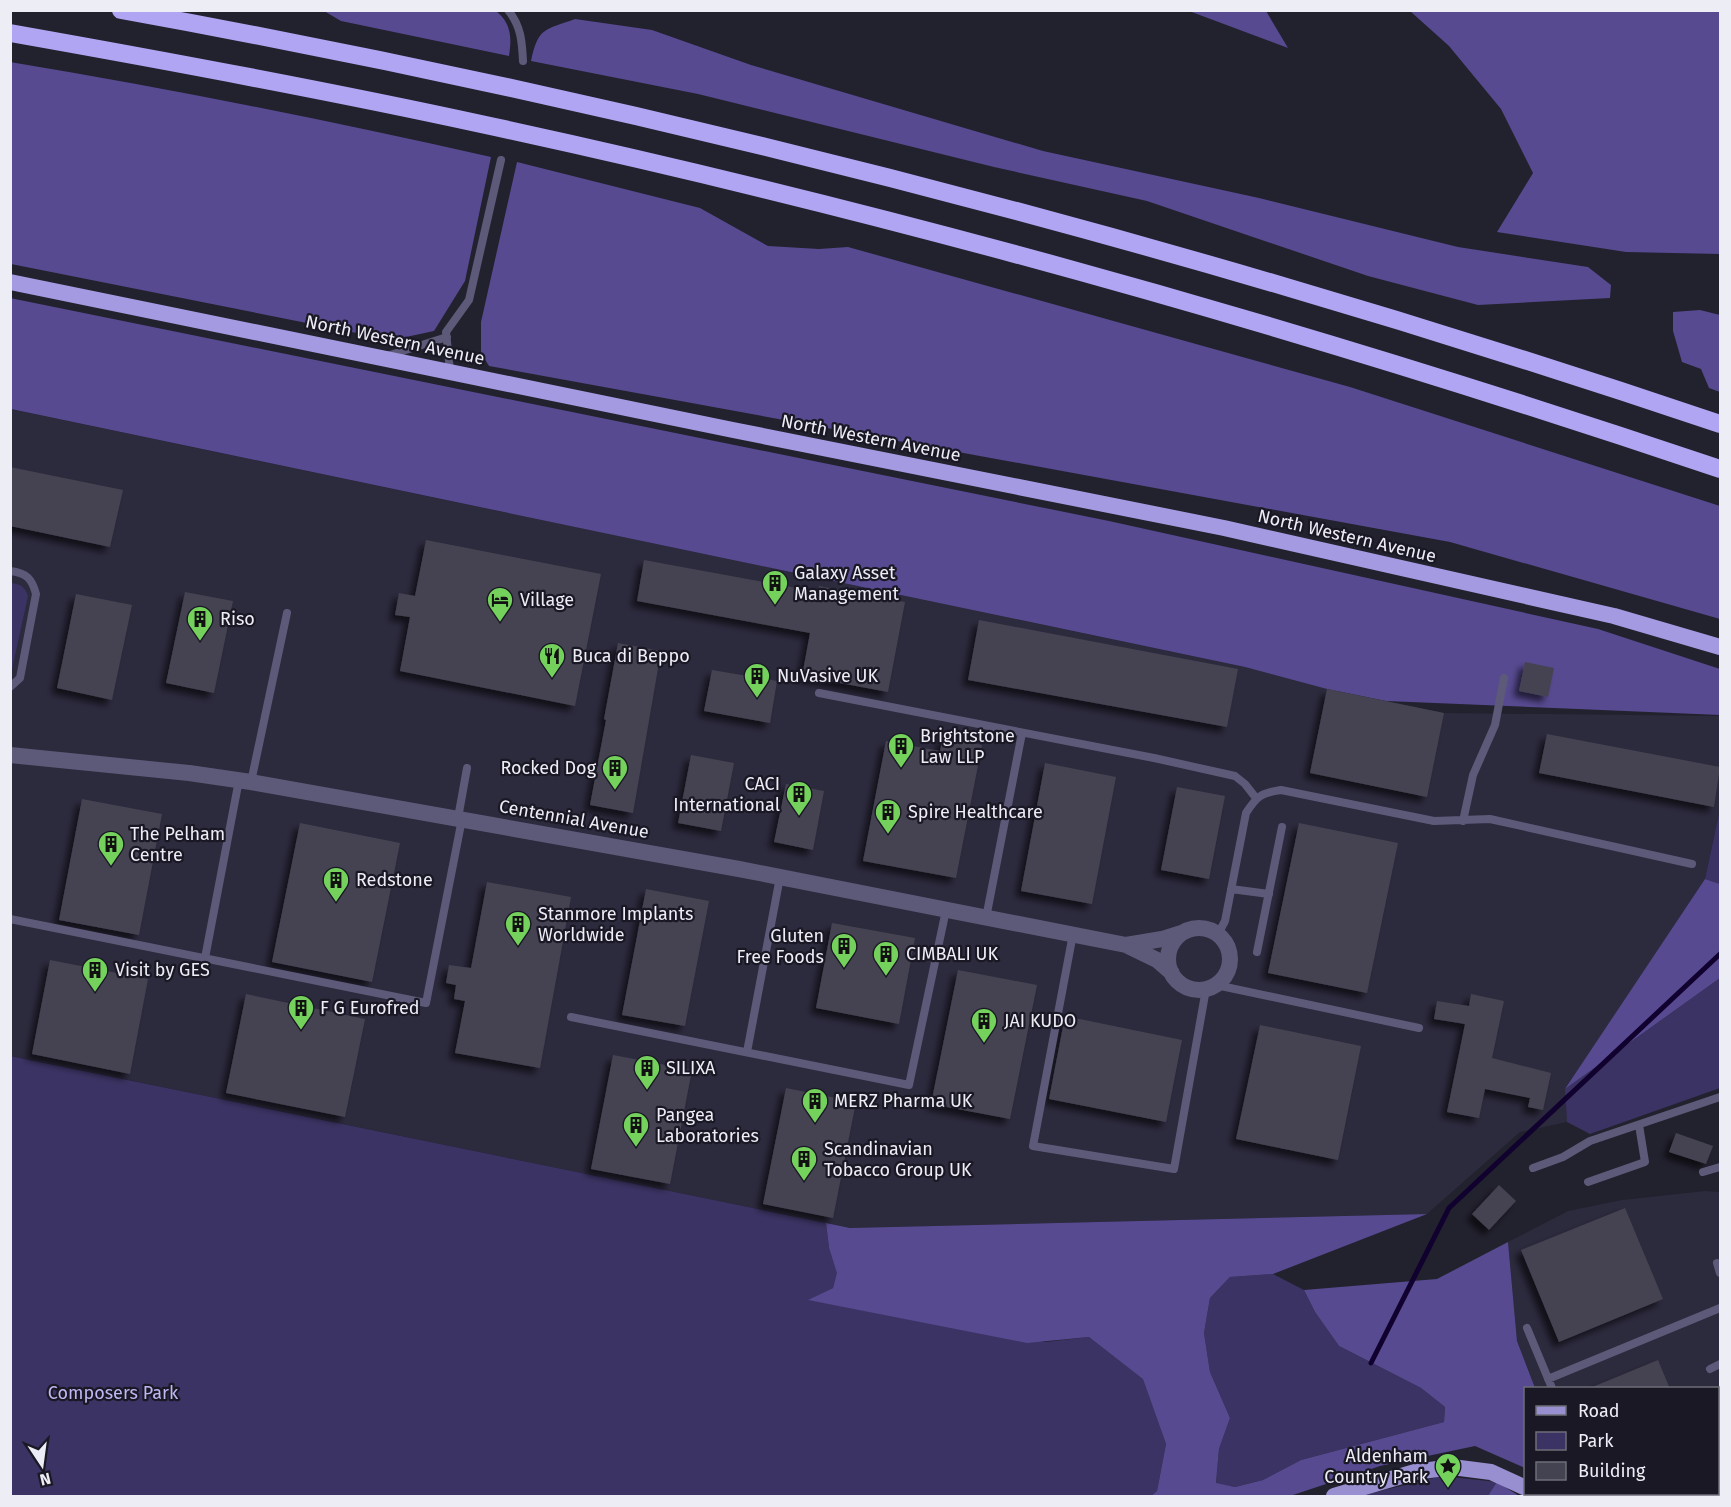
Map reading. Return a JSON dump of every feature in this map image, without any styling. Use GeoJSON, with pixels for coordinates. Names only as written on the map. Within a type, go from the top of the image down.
{"type":"FeatureCollection","features":[{"type":"Feature","properties":{"kind":"highway"},"geometry":{"type":"LineString","coordinates":[[121,10],[495,84],[727,138],[995,205],[1191,258],[1328,299],[1720,424]]}},
{"type":"Feature","properties":{"kind":"highway"},"geometry":{"type":"LineString","coordinates":[[10,33],[253,78],[482,124],[867,215],[1181,300],[1532,407],[1720,469]]}},
{"type":"Feature","properties":{"kind":"highway","name":"North Western Avenue"},"geometry":{"type":"LineString","coordinates":[[10,282],[1224,528],[1614,616],[1720,647]]}},
{"type":"Feature","properties":{"kind":"main road"},"geometry":{"type":"LineString","coordinates":[[1334,1497],[1416,1472],[1452,1467],[1491,1472],[1524,1487]]}},
{"type":"Feature","properties":{"kind":"street","name":"Centennial Avenue"},"geometry":{"type":"LineString","coordinates":[[10,755],[245,781],[780,877],[1126,945]]}},
{"type":"Feature","properties":{"kind":"street"},"geometry":{"type":"LineString","coordinates":[[1202,928],[1218,934],[1225,941],[1230,960],[1223,979],[1211,987],[1196,990],[1178,981],[1157,960],[1126,945],[1162,939],[1202,928]]}},
{"type":"Feature","properties":{"kind":"street"},"geometry":{"type":"LineString","coordinates":[[1172,973],[1169,954],[1178,937],[1186,931]]}},
{"type":"Feature","properties":{"kind":"lane"},"geometry":{"type":"LineString","coordinates":[[508,10],[522,35],[522,61]]}},
{"type":"Feature","properties":{"kind":"lane"},"geometry":{"type":"LineString","coordinates":[[450,371],[446,332],[469,300],[501,160]]}},
{"type":"Feature","properties":{"kind":"lane"},"geometry":{"type":"LineString","coordinates":[[382,357],[447,337]]}},
{"type":"Feature","properties":{"kind":"lane"},"geometry":{"type":"LineString","coordinates":[[10,571],[21,572],[33,583],[36,594],[20,678],[10,687]]}},
{"type":"Feature","properties":{"kind":"lane"},"geometry":{"type":"LineString","coordinates":[[205,958],[245,781],[287,613]]}},
{"type":"Feature","properties":{"kind":"lane"},"geometry":{"type":"LineString","coordinates":[[1463,820],[1473,775],[1496,725],[1504,678]]}},
{"type":"Feature","properties":{"kind":"lane"},"geometry":{"type":"LineString","coordinates":[[819,693],[1235,776],[1256,798]]}},
{"type":"Feature","properties":{"kind":"lane"},"geometry":{"type":"LineString","coordinates":[[986,918],[1022,733]]}},
{"type":"Feature","properties":{"kind":"lane"},"geometry":{"type":"LineString","coordinates":[[10,919],[426,1003],[460,819],[467,768]]}},
{"type":"Feature","properties":{"kind":"lane"},"geometry":{"type":"LineString","coordinates":[[1218,934],[1225,921],[1246,813],[1256,798],[1267,792],[1281,790],[1434,821],[1490,819],[1692,864]]}},
{"type":"Feature","properties":{"kind":"lane"},"geometry":{"type":"LineString","coordinates":[[1257,952],[1282,827]]}},
{"type":"Feature","properties":{"kind":"lane"},"geometry":{"type":"LineString","coordinates":[[747,1052],[780,877]]}},
{"type":"Feature","properties":{"kind":"lane"},"geometry":{"type":"LineString","coordinates":[[1231,889],[1269,894]]}},
{"type":"Feature","properties":{"kind":"lane"},"geometry":{"type":"LineString","coordinates":[[571,1017],[909,1085],[946,910]]}},
{"type":"Feature","properties":{"kind":"lane"},"geometry":{"type":"LineString","coordinates":[[1073,933],[1033,1146],[1174,1169],[1211,987],[1419,1028]]}},
{"type":"Feature","properties":{"kind":"lane"},"geometry":{"type":"LineString","coordinates":[[1533,1168],[1563,1157],[1590,1141],[1720,1097]]}},
{"type":"Feature","properties":{"kind":"lane"},"geometry":{"type":"LineString","coordinates":[[1588,1182],[1645,1162],[1639,1125]]}},
{"type":"Feature","properties":{"kind":"lane"},"geometry":{"type":"LineString","coordinates":[[1703,1172],[1720,1167]]}},
{"type":"Feature","properties":{"kind":"lane"},"geometry":{"type":"LineString","coordinates":[[1717,1263],[1720,1273]]}},
{"type":"Feature","properties":{"kind":"lane"},"geometry":{"type":"LineString","coordinates":[[1548,1379],[1720,1308]]}},
{"type":"Feature","properties":{"kind":"lane"},"geometry":{"type":"LineString","coordinates":[[1527,1328],[1551,1387]]}},
{"type":"Feature","properties":{"kind":"lane"},"geometry":{"type":"LineString","coordinates":[[1710,1369],[1720,1364]]}},
{"type":"Feature","properties":{"kind":"shaded area"},"geometry":{"type":"Polygon","coordinates":[[[324,11],[496,11],[505,20],[509,31],[509,56],[341,21],[324,11]]]}},
{"type":"Feature","properties":{"kind":"shaded area"},"geometry":{"type":"Polygon","coordinates":[[[1189,11],[1266,11],[1288,48],[1189,11]]]}},
{"type":"Feature","properties":{"kind":"shaded area"},"geometry":{"type":"Polygon","coordinates":[[[1410,11],[1720,11],[1720,254],[1626,252],[1497,232],[1533,173],[1501,109],[1449,46],[1410,11]]]}},
{"type":"Feature","properties":{"kind":"shaded area"},"geometry":{"type":"Polygon","coordinates":[[[575,19],[652,30],[751,65],[1043,151],[1259,198],[1458,247],[1588,267],[1611,285],[1610,298],[1478,305],[1368,276],[1147,201],[994,167],[698,94],[531,61],[537,42],[544,31],[575,19]]]}},
{"type":"Feature","properties":{"kind":"shaded area"},"geometry":{"type":"Polygon","coordinates":[[[10,62],[252,106],[491,157],[465,281],[434,331],[392,340],[11,264],[10,62]]]}},
{"type":"Feature","properties":{"kind":"shaded area"},"geometry":{"type":"Polygon","coordinates":[[[517,162],[700,208],[768,246],[819,249],[848,247],[1350,387],[1720,506],[1720,619],[1450,542],[489,366],[481,353],[481,322],[517,162]]]}},
{"type":"Feature","properties":{"kind":"shaded area"},"geometry":{"type":"Polygon","coordinates":[[[10,298],[1109,521],[1598,629],[1720,669],[1720,715],[1386,701],[1327,689],[1245,667],[11,409],[10,298]]]}},
{"type":"Feature","properties":{"kind":"shaded area"},"geometry":{"type":"Polygon","coordinates":[[[1700,310],[1720,315],[1720,392],[1709,388],[1701,369],[1682,362],[1673,331],[1673,312],[1700,310]]]}},
{"type":"Feature","properties":{"kind":"shaded area"},"geometry":{"type":"Polygon","coordinates":[[[10,409],[1245,667],[1327,689],[1444,713],[1720,716],[1720,809],[1705,879],[1566,1089],[1567,1122],[1520,1132],[1427,1214],[850,1228],[11,1056],[10,409]]]}},
{"type":"Feature","properties":{"kind":"shaded area"},"geometry":{"type":"Polygon","coordinates":[[[1705,879],[1720,884],[1720,978],[1565,1089],[1705,879]]]}},
{"type":"Feature","properties":{"kind":"shaded area"},"geometry":{"type":"Polygon","coordinates":[[[1705,1191],[1720,1192],[1720,1496],[1577,1496],[1719,1495],[1719,1387],[1535,1387],[1517,1341],[1508,1242],[1568,1211],[1622,1200],[1705,1191]]]}},
{"type":"Feature","properties":{"kind":"shaded area"},"geometry":{"type":"Polygon","coordinates":[[[1427,1214],[1273,1274],[1230,1277],[1210,1298],[1204,1333],[1210,1372],[1230,1418],[1219,1449],[1216,1483],[1235,1487],[1263,1480],[1301,1460],[1444,1422],[1445,1407],[1421,1388],[1339,1346],[1315,1312],[1304,1290],[1437,1279],[1508,1242],[1517,1341],[1535,1387],[1524,1387],[1524,1468],[1475,1446],[1380,1466],[1290,1496],[1151,1496],[1157,1491],[1166,1444],[1143,1379],[1089,1337],[1027,1343],[808,1300],[833,1288],[837,1273],[829,1248],[826,1223],[850,1228],[1427,1214]]]}},
{"type":"Feature","properties":{"kind":"shaded area"},"geometry":{"type":"Polygon","coordinates":[[[1497,1482],[1519,1496],[1488,1496],[1497,1482]]]}},
{"type":"Feature","properties":{"kind":"green space"},"geometry":{"type":"Polygon","coordinates":[[[11,583],[22,587],[28,596],[11,674],[11,583]]]}},
{"type":"Feature","properties":{"kind":"green space"},"geometry":{"type":"Polygon","coordinates":[[[1720,809],[1720,884],[1705,879],[1720,809]]]}},
{"type":"Feature","properties":{"kind":"green space"},"geometry":{"type":"Polygon","coordinates":[[[1720,978],[1720,1088],[1590,1134],[1567,1122],[1565,1089],[1720,978]]]}},
{"type":"Feature","properties":{"kind":"green space","name":"Composers Park"},"geometry":{"type":"Polygon","coordinates":[[[10,1056],[826,1223],[829,1248],[838,1273],[833,1288],[809,1300],[1045,1342],[1089,1337],[1143,1378],[1166,1444],[1157,1491],[1151,1496],[11,1496],[10,1056]]]}},
{"type":"Feature","properties":{"kind":"green space"},"geometry":{"type":"Polygon","coordinates":[[[1273,1274],[1304,1290],[1315,1312],[1339,1346],[1421,1388],[1445,1407],[1444,1422],[1301,1460],[1263,1480],[1235,1487],[1216,1484],[1219,1449],[1230,1418],[1210,1372],[1204,1333],[1210,1298],[1230,1277],[1273,1274]]]}},
{"type":"Feature","properties":{"kind":"green space","name":"Aldenham Country Park"},"geometry":{"type":"Polygon","coordinates":[[[1442,1476],[1497,1482],[1519,1496],[1360,1496],[1442,1476]]]}},
{"type":"Feature","properties":{"kind":"building"},"geometry":{"type":"Polygon","coordinates":[[[10,467],[123,490],[110,547],[10,526],[10,467]]]}},
{"type":"Feature","properties":{"kind":"building","name":"Village"},"geometry":{"type":"Polygon","coordinates":[[[426,540],[601,574],[575,706],[400,671],[410,617],[395,615],[399,593],[415,596],[426,540]]]}},
{"type":"Feature","properties":{"kind":"building"},"geometry":{"type":"Polygon","coordinates":[[[644,560],[818,592],[819,586],[905,602],[888,692],[802,676],[810,633],[637,601],[644,560]]]}},
{"type":"Feature","properties":{"kind":"building","name":"Riso"},"geometry":{"type":"Polygon","coordinates":[[[185,592],[233,601],[214,693],[166,683],[185,592]]]}},
{"type":"Feature","properties":{"kind":"building"},"geometry":{"type":"Polygon","coordinates":[[[76,594],[132,605],[112,700],[57,688],[76,594]]]}},
{"type":"Feature","properties":{"kind":"building"},"geometry":{"type":"Polygon","coordinates":[[[979,620],[1238,669],[1227,727],[968,680],[979,620]]]}},
{"type":"Feature","properties":{"kind":"building"},"geometry":{"type":"Polygon","coordinates":[[[618,643],[661,651],[633,813],[590,805],[618,643]]]}},
{"type":"Feature","properties":{"kind":"building"},"geometry":{"type":"Polygon","coordinates":[[[1525,662],[1554,668],[1548,697],[1519,691],[1525,662]]]}},
{"type":"Feature","properties":{"kind":"building"},"geometry":{"type":"Polygon","coordinates":[[[712,670],[777,681],[770,723],[704,711],[712,670]]]}},
{"type":"Feature","properties":{"kind":"building"},"geometry":{"type":"Polygon","coordinates":[[[1327,689],[1444,713],[1427,797],[1310,773],[1327,689]]]}},
{"type":"Feature","properties":{"kind":"building"},"geometry":{"type":"Polygon","coordinates":[[[1547,734],[1720,767],[1714,807],[1539,773],[1547,734]]]}},
{"type":"Feature","properties":{"kind":"building"},"geometry":{"type":"Polygon","coordinates":[[[943,737],[982,745],[956,878],[863,861],[886,741],[940,751],[943,737]]]}},
{"type":"Feature","properties":{"kind":"building"},"geometry":{"type":"Polygon","coordinates":[[[691,755],[734,763],[721,831],[678,823],[691,755]]]}},
{"type":"Feature","properties":{"kind":"building"},"geometry":{"type":"Polygon","coordinates":[[[1045,763],[1116,777],[1092,904],[1021,891],[1045,763]]]}},
{"type":"Feature","properties":{"kind":"building","name":"CACI International"},"geometry":{"type":"Polygon","coordinates":[[[786,784],[824,791],[813,850],[774,842],[786,784]]]}},
{"type":"Feature","properties":{"kind":"building"},"geometry":{"type":"Polygon","coordinates":[[[1177,787],[1225,796],[1209,879],[1161,870],[1177,787]]]}},
{"type":"Feature","properties":{"kind":"building","name":"The Pelham Centre"},"geometry":{"type":"Polygon","coordinates":[[[82,799],[162,814],[139,935],[59,920],[82,799]]]}},
{"type":"Feature","properties":{"kind":"building","name":"Redstone"},"geometry":{"type":"Polygon","coordinates":[[[300,823],[400,843],[372,982],[272,962],[300,823]]]}},
{"type":"Feature","properties":{"kind":"building"},"geometry":{"type":"Polygon","coordinates":[[[1299,823],[1398,843],[1367,993],[1268,973],[1299,823]]]}},
{"type":"Feature","properties":{"kind":"building","name":"Stanmore Implants Worldwide"},"geometry":{"type":"Polygon","coordinates":[[[487,882],[571,897],[540,1068],[455,1053],[465,1001],[454,999],[456,985],[446,983],[449,965],[471,968],[487,882]]]}},
{"type":"Feature","properties":{"kind":"building"},"geometry":{"type":"Polygon","coordinates":[[[646,889],[709,901],[685,1026],[622,1015],[646,889]]]}},
{"type":"Feature","properties":{"kind":"building"},"geometry":{"type":"Polygon","coordinates":[[[832,923],[915,938],[899,1024],[816,1008],[832,923]]]}},
{"type":"Feature","properties":{"kind":"building"},"geometry":{"type":"Polygon","coordinates":[[[50,960],[148,979],[130,1074],[32,1054],[50,960]]]}},
{"type":"Feature","properties":{"kind":"building","name":"JAI KUDO"},"geometry":{"type":"Polygon","coordinates":[[[958,970],[1037,985],[1010,1119],[931,1104],[958,970]]]}},
{"type":"Feature","properties":{"kind":"building"},"geometry":{"type":"Polygon","coordinates":[[[246,994],[365,1019],[345,1117],[226,1093],[246,994]]]}},
{"type":"Feature","properties":{"kind":"building"},"geometry":{"type":"Polygon","coordinates":[[[1471,994],[1504,1001],[1492,1058],[1551,1073],[1543,1110],[1528,1107],[1530,1098],[1485,1089],[1479,1118],[1447,1112],[1465,1024],[1434,1019],[1437,1001],[1469,1006],[1471,994]]]}},
{"type":"Feature","properties":{"kind":"building"},"geometry":{"type":"Polygon","coordinates":[[[1065,1016],[1182,1040],[1166,1122],[1049,1099],[1065,1016]]]}},
{"type":"Feature","properties":{"kind":"building"},"geometry":{"type":"Polygon","coordinates":[[[1260,1025],[1361,1046],[1338,1160],[1236,1139],[1260,1025]]]}},
{"type":"Feature","properties":{"kind":"building"},"geometry":{"type":"Polygon","coordinates":[[[613,1055],[692,1070],[670,1184],[591,1169],[613,1055]]]}},
{"type":"Feature","properties":{"kind":"building"},"geometry":{"type":"Polygon","coordinates":[[[786,1088],[856,1102],[833,1218],[763,1204],[786,1088]]]}},
{"type":"Feature","properties":{"kind":"building"},"geometry":{"type":"Polygon","coordinates":[[[1676,1133],[1713,1146],[1706,1164],[1669,1152],[1676,1133]]]}},
{"type":"Feature","properties":{"kind":"building"},"geometry":{"type":"Polygon","coordinates":[[[1499,1185],[1516,1201],[1489,1230],[1472,1214],[1499,1185]]]}},
{"type":"Feature","properties":{"kind":"building"},"geometry":{"type":"Polygon","coordinates":[[[1625,1208],[1663,1299],[1559,1342],[1521,1250],[1625,1208]]]}},
{"type":"Feature","properties":{"kind":"building"},"geometry":{"type":"Polygon","coordinates":[[[1658,1360],[1669,1387],[1592,1387],[1658,1360]]]}},
{"type":"Feature","properties":{"kind":"waterway"},"geometry":{"type":"LineString","coordinates":[[1371,1363],[1449,1208],[1720,954]]}},
{"type":"Feature","properties":{"kind":"place","name":"Galaxy Asset Management"},"geometry":{"type":"Point","coordinates":[775,606]}},
{"type":"Feature","properties":{"kind":"place","name":"Village"},"geometry":{"type":"Point","coordinates":[500,623]}},
{"type":"Feature","properties":{"kind":"place","name":"Riso"},"geometry":{"type":"Point","coordinates":[200,642]}},
{"type":"Feature","properties":{"kind":"place","name":"Buca di Beppo"},"geometry":{"type":"Point","coordinates":[552,679]}},
{"type":"Feature","properties":{"kind":"place","name":"NuVasive UK"},"geometry":{"type":"Point","coordinates":[757,699]}},
{"type":"Feature","properties":{"kind":"place","name":"Brightstone Law LLP"},"geometry":{"type":"Point","coordinates":[901,769]}},
{"type":"Feature","properties":{"kind":"place","name":"Rocked Dog"},"geometry":{"type":"Point","coordinates":[615,791]}},
{"type":"Feature","properties":{"kind":"place","name":"CACI International"},"geometry":{"type":"Point","coordinates":[799,817]}},
{"type":"Feature","properties":{"kind":"place","name":"Spire Healthcare"},"geometry":{"type":"Point","coordinates":[888,835]}},
{"type":"Feature","properties":{"kind":"place","name":"The Pelham Centre"},"geometry":{"type":"Point","coordinates":[111,867]}},
{"type":"Feature","properties":{"kind":"place","name":"Redstone"},"geometry":{"type":"Point","coordinates":[336,903]}},
{"type":"Feature","properties":{"kind":"place","name":"Stanmore Implants Worldwide"},"geometry":{"type":"Point","coordinates":[518,947]}},
{"type":"Feature","properties":{"kind":"place","name":"Gluten Free Foods"},"geometry":{"type":"Point","coordinates":[844,969]}},
{"type":"Feature","properties":{"kind":"place","name":"CIMBALI UK"},"geometry":{"type":"Point","coordinates":[886,977]}},
{"type":"Feature","properties":{"kind":"place","name":"Visit by GES"},"geometry":{"type":"Point","coordinates":[95,993]}},
{"type":"Feature","properties":{"kind":"place","name":"F G Eurofred"},"geometry":{"type":"Point","coordinates":[301,1031]}},
{"type":"Feature","properties":{"kind":"place","name":"JAI KUDO"},"geometry":{"type":"Point","coordinates":[984,1044]}},
{"type":"Feature","properties":{"kind":"place","name":"SILIXA"},"geometry":{"type":"Point","coordinates":[647,1091]}},
{"type":"Feature","properties":{"kind":"place","name":"MERZ Pharma UK"},"geometry":{"type":"Point","coordinates":[815,1124]}},
{"type":"Feature","properties":{"kind":"place","name":"Pangea Laboratories"},"geometry":{"type":"Point","coordinates":[636,1148]}},
{"type":"Feature","properties":{"kind":"place","name":"Scandinavian Tobacco Group UK"},"geometry":{"type":"Point","coordinates":[804,1182]}},
{"type":"Feature","properties":{"kind":"place","name":"Aldenham Country Park"},"geometry":{"type":"Point","coordinates":[1448,1489]}}]}
